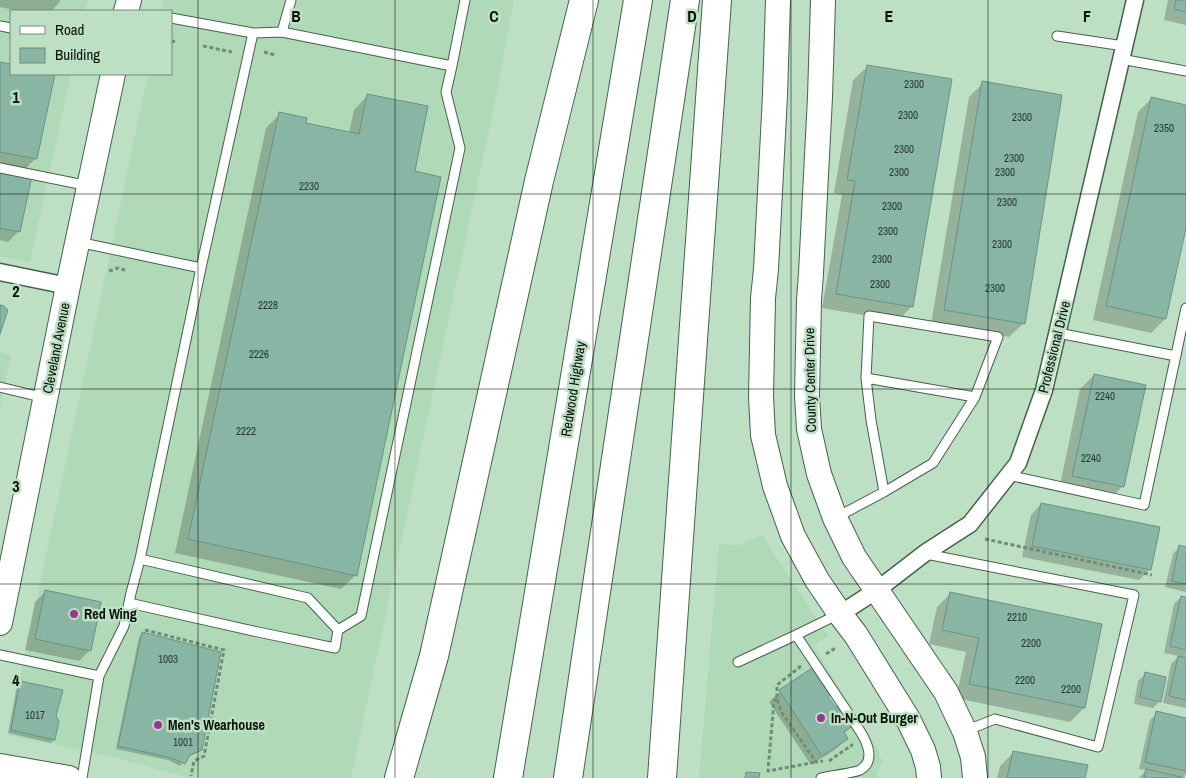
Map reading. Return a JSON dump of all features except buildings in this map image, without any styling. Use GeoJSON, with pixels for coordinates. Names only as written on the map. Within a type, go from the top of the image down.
{"type":"FeatureCollection","features":[{"type":"Feature","properties":{"kind":"highway"},"geometry":{"type":"LineString","coordinates":[[399,778],[434,656],[539,181],[584,0]]}},
{"type":"Feature","properties":{"kind":"highway","name":"Redwood Highway"},"geometry":{"type":"LineString","coordinates":[[508,778],[638,0]]}},
{"type":"Feature","properties":{"kind":"highway"},"geometry":{"type":"LineString","coordinates":[[568,778],[685,0]]}},
{"type":"Feature","properties":{"kind":"highway"},"geometry":{"type":"LineString","coordinates":[[662,778],[717,0]]}},
{"type":"Feature","properties":{"kind":"street"},"geometry":{"type":"LineString","coordinates":[[778,0],[775,94],[763,298],[761,397],[763,435],[775,486],[793,536],[818,580],[856,635],[908,719],[923,750],[928,766],[929,778]]}},
{"type":"Feature","properties":{"kind":"street","name":"County Center Drive"},"geometry":{"type":"LineString","coordinates":[[823,0],[818,146],[808,300],[807,396],[809,429],[819,474],[835,518],[854,557],[946,692],[965,732],[973,757],[975,778]]}},
{"type":"Feature","properties":{"kind":"street","name":"Professional Drive"},"geometry":{"type":"LineString","coordinates":[[840,614],[877,590],[925,553],[970,524],[1018,463],[1044,390],[1135,0]]}},
{"type":"Feature","properties":{"kind":"street","name":"Cleveland Avenue"},"geometry":{"type":"LineString","coordinates":[[0,623],[9,561],[46,398],[113,75]]}},
{"type":"Feature","properties":{"kind":"street"},"geometry":{"type":"LineString","coordinates":[[0,272],[68,286]]}},
{"type":"Feature","properties":{"kind":"street"},"geometry":{"type":"LineString","coordinates":[[0,766],[69,778]]}},
{"type":"Feature","properties":{"kind":"lane"},"geometry":{"type":"LineString","coordinates":[[282,32],[291,0]]}},
{"type":"Feature","properties":{"kind":"lane"},"geometry":{"type":"LineString","coordinates":[[129,603],[334,648],[338,630],[360,616],[460,148],[446,92],[465,0]]}},
{"type":"Feature","properties":{"kind":"lane"},"geometry":{"type":"LineString","coordinates":[[172,18],[253,33],[282,32],[452,66]]}},
{"type":"Feature","properties":{"kind":"lane"},"geometry":{"type":"LineString","coordinates":[[82,778],[98,676],[124,626],[140,559],[253,33]]}},
{"type":"Feature","properties":{"kind":"lane"},"geometry":{"type":"LineString","coordinates":[[1057,36],[1122,52],[1186,71]]}},
{"type":"Feature","properties":{"kind":"lane"},"geometry":{"type":"LineString","coordinates":[[0,168],[89,186]]}},
{"type":"Feature","properties":{"kind":"lane"},"geometry":{"type":"LineString","coordinates":[[78,242],[202,268]]}},
{"type":"Feature","properties":{"kind":"lane"},"geometry":{"type":"LineString","coordinates":[[1008,475],[1144,505],[1186,308]]}},
{"type":"Feature","properties":{"kind":"lane"},"geometry":{"type":"LineString","coordinates":[[835,518],[884,492],[933,463],[975,397],[998,337],[869,316],[866,378],[871,420],[884,492]]}},
{"type":"Feature","properties":{"kind":"lane"},"geometry":{"type":"LineString","coordinates":[[1058,333],[1176,356]]}},
{"type":"Feature","properties":{"kind":"lane"},"geometry":{"type":"LineString","coordinates":[[866,378],[975,397]]}},
{"type":"Feature","properties":{"kind":"lane"},"geometry":{"type":"LineString","coordinates":[[0,387],[46,398]]}},
{"type":"Feature","properties":{"kind":"lane"},"geometry":{"type":"LineString","coordinates":[[925,553],[1134,595],[1098,747],[995,719],[965,732]]}},
{"type":"Feature","properties":{"kind":"lane"},"geometry":{"type":"LineString","coordinates":[[140,559],[308,598],[338,630]]}},
{"type":"Feature","properties":{"kind":"lane"},"geometry":{"type":"LineString","coordinates":[[738,662],[840,614]]}},
{"type":"Feature","properties":{"kind":"lane"},"geometry":{"type":"LineString","coordinates":[[796,635],[867,742],[869,750],[866,765],[860,770],[821,778]]}},
{"type":"Feature","properties":{"kind":"lane"},"geometry":{"type":"LineString","coordinates":[[0,656],[98,676]]}},
{"type":"Feature","properties":{"kind":"path"},"geometry":{"type":"LineString","coordinates":[[203,46],[232,52]]}},
{"type":"Feature","properties":{"kind":"path"},"geometry":{"type":"LineString","coordinates":[[263,52],[275,55]]}},
{"type":"Feature","properties":{"kind":"path"},"geometry":{"type":"LineString","coordinates":[[109,272],[118,268],[125,270]]}},
{"type":"Feature","properties":{"kind":"path"},"geometry":{"type":"LineString","coordinates":[[985,539],[1152,575]]}},
{"type":"Feature","properties":{"kind":"path"},"geometry":{"type":"LineString","coordinates":[[145,630],[224,650],[204,756],[194,761],[191,776]]}},
{"type":"Feature","properties":{"kind":"path"},"geometry":{"type":"LineString","coordinates":[[825,655],[838,646]]}},
{"type":"Feature","properties":{"kind":"path"},"geometry":{"type":"LineString","coordinates":[[806,663],[777,685],[777,699],[782,714],[816,762]]}},
{"type":"Feature","properties":{"kind":"path"},"geometry":{"type":"LineString","coordinates":[[777,699],[774,701],[768,771],[829,761],[852,745],[848,741],[860,731]]}},
{"type":"Feature","properties":{"kind":"shaded area"},"geometry":{"type":"Polygon","coordinates":[[[0,0],[88,0],[85,10],[10,10],[10,75],[71,75],[30,262],[0,256],[0,0]]]}},
{"type":"Feature","properties":{"kind":"shaded area"},"geometry":{"type":"Polygon","coordinates":[[[163,0],[514,0],[494,106],[351,778],[190,778],[110,756],[8,735],[148,75],[172,75],[172,10],[161,10],[163,0]]]}},
{"type":"Feature","properties":{"kind":"shaded area"},"geometry":{"type":"Polygon","coordinates":[[[0,352],[11,355],[0,408],[0,352]]]}},
{"type":"Feature","properties":{"kind":"shaded area"},"geometry":{"type":"Polygon","coordinates":[[[762,535],[828,636],[813,645],[877,748],[882,761],[877,774],[878,778],[699,778],[719,544],[740,545],[762,535]]]}},
{"type":"Feature","properties":{"kind":"place","name":"Red Wing"},"geometry":{"type":"Point","coordinates":[74,614]}},
{"type":"Feature","properties":{"kind":"place","name":"In-N-Out Burger"},"geometry":{"type":"Point","coordinates":[821,718]}},
{"type":"Feature","properties":{"kind":"place","name":"Men's Wearhouse"},"geometry":{"type":"Point","coordinates":[158,725]}}]}
